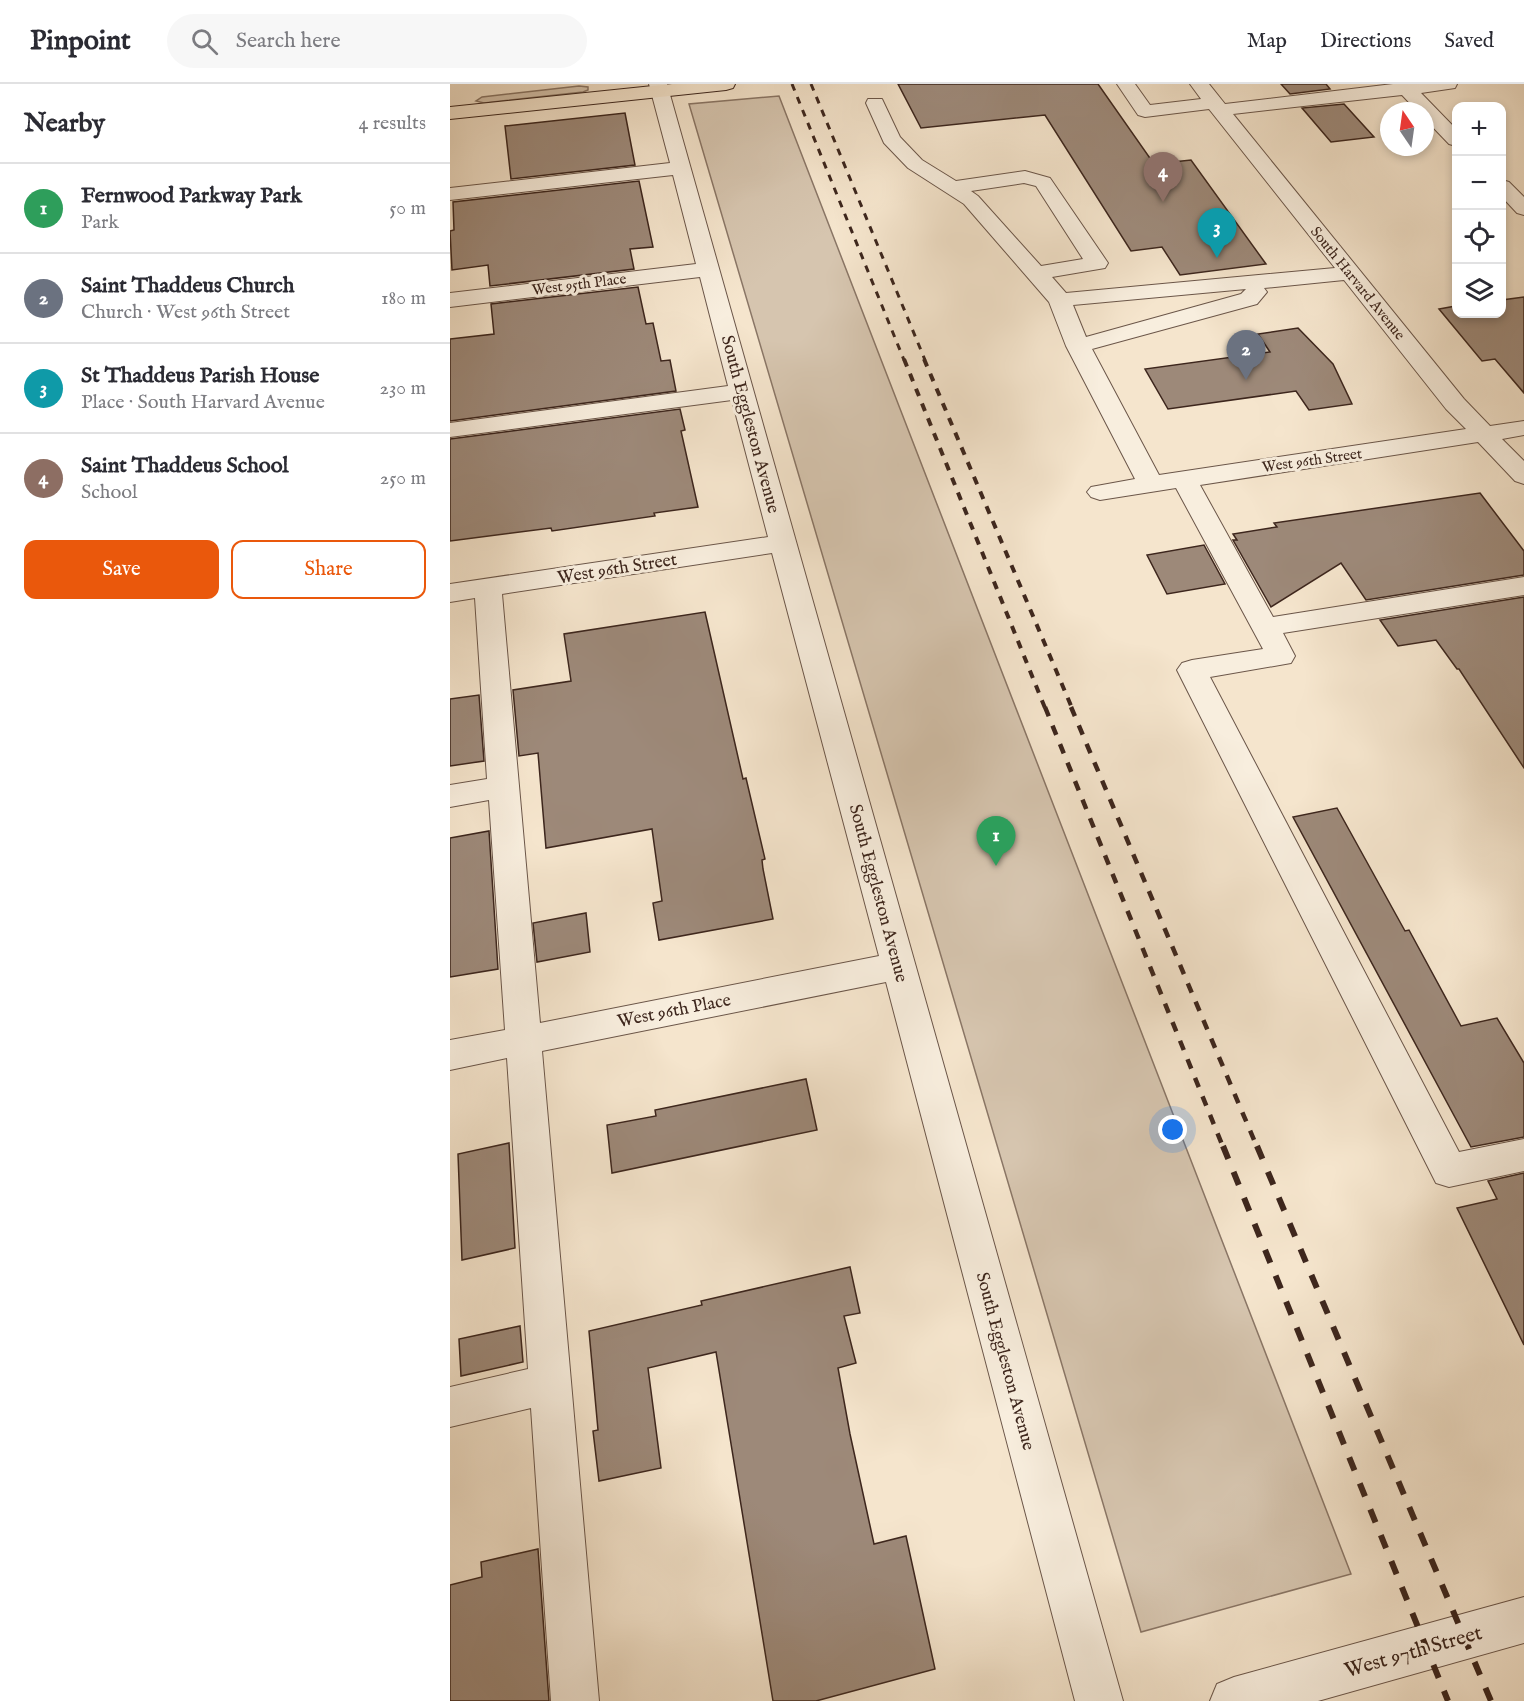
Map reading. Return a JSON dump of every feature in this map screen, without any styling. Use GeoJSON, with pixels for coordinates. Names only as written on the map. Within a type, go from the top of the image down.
{"type":"FeatureCollection","features":[{"type":"Feature","properties":{"kind":"main road"},"geometry":{"type":"LineString","coordinates":[[450,113],[659,87],[726,84]]}},
{"type":"Feature","properties":{"kind":"street"},"geometry":{"type":"LineString","coordinates":[[1126,84],[1145,111],[1217,106],[1405,86],[1448,84]]}},
{"type":"Feature","properties":{"kind":"street","name":"South Harvard Avenue"},"geometry":{"type":"LineString","coordinates":[[1199,84],[1455,404],[1524,476]]}},
{"type":"Feature","properties":{"kind":"street"},"geometry":{"type":"LineString","coordinates":[[1405,86],[1452,136]]}},
{"type":"Feature","properties":{"kind":"street","name":"South Eggleston Avenue"},"geometry":{"type":"LineString","coordinates":[[659,87],[1099,1701]]}},
{"type":"Feature","properties":{"kind":"street"},"geometry":{"type":"LineString","coordinates":[[875,103],[891,140],[915,164],[971,200],[1060,300],[1078,346],[1150,484]]}},
{"type":"Feature","properties":{"kind":"street"},"geometry":{"type":"LineString","coordinates":[[450,194],[681,168]]}},
{"type":"Feature","properties":{"kind":"street"},"geometry":{"type":"LineString","coordinates":[[951,188],[1025,177],[1043,182],[1097,263],[1036,273]]}},
{"type":"Feature","properties":{"kind":"street"},"geometry":{"type":"LineString","coordinates":[[1506,190],[1524,209]]}},
{"type":"Feature","properties":{"kind":"street","name":"West 95th Place"},"geometry":{"type":"LineString","coordinates":[[450,300],[709,268]]}},
{"type":"Feature","properties":{"kind":"street"},"geometry":{"type":"LineString","coordinates":[[1060,300],[1350,273]]}},
{"type":"Feature","properties":{"kind":"street"},"geometry":{"type":"LineString","coordinates":[[1078,346],[1249,299],[1268,282]]}},
{"type":"Feature","properties":{"kind":"street"},"geometry":{"type":"LineString","coordinates":[[450,430],[742,391]]}},
{"type":"Feature","properties":{"kind":"street","name":"West 96th Street"},"geometry":{"type":"LineString","coordinates":[[1100,492],[1524,428]]}},
{"type":"Feature","properties":{"kind":"street"},"geometry":{"type":"LineString","coordinates":[[1184,479],[1281,656],[1192,670],[1449,1171],[1524,1155]]}},
{"type":"Feature","properties":{"kind":"street","name":"West 96th Street"},"geometry":{"type":"LineString","coordinates":[[450,593],[784,543]]}},
{"type":"Feature","properties":{"kind":"street"},"geometry":{"type":"LineString","coordinates":[[1265,627],[1524,586]]}},
{"type":"Feature","properties":{"kind":"street"},"geometry":{"type":"LineString","coordinates":[[488,588],[575,1701]]}},
{"type":"Feature","properties":{"kind":"street"},"geometry":{"type":"LineString","coordinates":[[450,796],[503,787]]}},
{"type":"Feature","properties":{"kind":"street","name":"West 96th Place"},"geometry":{"type":"LineString","coordinates":[[450,1055],[899,966]]}},
{"type":"Feature","properties":{"kind":"street"},"geometry":{"type":"LineString","coordinates":[[450,1407],[550,1384]]}},
{"type":"Feature","properties":{"kind":"street","name":"West 97th Street"},"geometry":{"type":"LineString","coordinates":[[1234,1701],[1524,1620]]}},
{"type":"Feature","properties":{"kind":"shaded area"},"geometry":{"type":"Polygon","coordinates":[[[579,86],[588,87],[588,90],[484,103],[476,101],[482,97],[579,86]]]}},
{"type":"Feature","properties":{"kind":"shaded area"},"geometry":{"type":"Polygon","coordinates":[[[779,96],[1351,1574],[1141,1632],[689,104],[779,96]]]}},
{"type":"Feature","properties":{"kind":"building"},"geometry":{"type":"Polygon","coordinates":[[[898,84],[1098,84],[1154,164],[1191,160],[1266,264],[1180,275],[1162,247],[1131,251],[1045,115],[921,128],[898,84]]]}},
{"type":"Feature","properties":{"kind":"building"},"geometry":{"type":"Polygon","coordinates":[[[1281,84],[1326,84],[1330,89],[1290,94],[1281,84]]]}},
{"type":"Feature","properties":{"kind":"building"},"geometry":{"type":"Polygon","coordinates":[[[1344,104],[1374,137],[1331,142],[1302,108],[1344,104]]]}},
{"type":"Feature","properties":{"kind":"building"},"geometry":{"type":"Polygon","coordinates":[[[625,113],[635,165],[511,179],[505,126],[625,113]]]}},
{"type":"Feature","properties":{"kind":"building"},"geometry":{"type":"Polygon","coordinates":[[[639,181],[653,247],[630,249],[634,269],[490,286],[488,265],[452,270],[450,231],[454,230],[453,202],[639,181]]]}},
{"type":"Feature","properties":{"kind":"building"},"geometry":{"type":"Polygon","coordinates":[[[638,287],[646,324],[653,323],[661,361],[670,360],[676,391],[450,421],[450,339],[494,334],[491,304],[638,287]]]}},
{"type":"Feature","properties":{"kind":"building"},"geometry":{"type":"Polygon","coordinates":[[[1524,297],[1524,393],[1495,359],[1482,361],[1439,309],[1452,307],[1452,318],[1506,318],[1506,299],[1524,297]]]}},
{"type":"Feature","properties":{"kind":"building"},"geometry":{"type":"Polygon","coordinates":[[[1298,328],[1333,364],[1352,404],[1309,410],[1296,391],[1168,409],[1145,369],[1270,352],[1258,334],[1298,328]]]}},
{"type":"Feature","properties":{"kind":"building"},"geometry":{"type":"Polygon","coordinates":[[[680,409],[685,430],[681,431],[698,507],[654,513],[655,516],[552,531],[551,528],[450,541],[450,439],[680,409]]]}},
{"type":"Feature","properties":{"kind":"building"},"geometry":{"type":"Polygon","coordinates":[[[1480,493],[1524,551],[1524,575],[1366,600],[1341,563],[1271,607],[1233,540],[1237,540],[1233,534],[1277,527],[1274,523],[1480,493]]]}},
{"type":"Feature","properties":{"kind":"building"},"geometry":{"type":"Polygon","coordinates":[[[1204,545],[1225,584],[1167,594],[1147,555],[1204,545]]]}},
{"type":"Feature","properties":{"kind":"building"},"geometry":{"type":"Polygon","coordinates":[[[1524,597],[1524,768],[1459,669],[1436,640],[1398,646],[1380,620],[1524,597]]]}},
{"type":"Feature","properties":{"kind":"building"},"geometry":{"type":"Polygon","coordinates":[[[705,612],[743,779],[746,778],[765,859],[762,860],[763,869],[773,919],[659,940],[653,903],[662,901],[652,829],[546,848],[538,753],[519,756],[513,690],[571,681],[564,634],[705,612]]]}},
{"type":"Feature","properties":{"kind":"building"},"geometry":{"type":"Polygon","coordinates":[[[479,695],[484,761],[450,766],[450,699],[479,695]]]}},
{"type":"Feature","properties":{"kind":"building"},"geometry":{"type":"Polygon","coordinates":[[[1337,808],[1405,931],[1409,930],[1461,1026],[1497,1018],[1524,1063],[1524,1137],[1471,1147],[1293,817],[1337,808]]]}},
{"type":"Feature","properties":{"kind":"building"},"geometry":{"type":"Polygon","coordinates":[[[489,831],[498,969],[450,977],[450,838],[489,831]]]}},
{"type":"Feature","properties":{"kind":"building"},"geometry":{"type":"Polygon","coordinates":[[[586,913],[590,952],[537,962],[533,923],[586,913]]]}},
{"type":"Feature","properties":{"kind":"building"},"geometry":{"type":"Polygon","coordinates":[[[806,1079],[817,1130],[612,1173],[607,1125],[656,1116],[655,1110],[806,1079]]]}},
{"type":"Feature","properties":{"kind":"building"},"geometry":{"type":"Polygon","coordinates":[[[509,1143],[515,1248],[462,1260],[458,1154],[509,1143]]]}},
{"type":"Feature","properties":{"kind":"building"},"geometry":{"type":"Polygon","coordinates":[[[1524,1173],[1524,1345],[1457,1208],[1497,1199],[1488,1181],[1524,1173]]]}},
{"type":"Feature","properties":{"kind":"building"},"geometry":{"type":"Polygon","coordinates":[[[850,1267],[860,1313],[844,1316],[856,1363],[838,1368],[850,1434],[874,1544],[906,1536],[935,1669],[816,1701],[773,1701],[716,1352],[648,1368],[661,1468],[599,1481],[593,1431],[598,1430],[589,1331],[702,1305],[701,1301],[850,1267]]]}},
{"type":"Feature","properties":{"kind":"building"},"geometry":{"type":"Polygon","coordinates":[[[520,1326],[523,1362],[461,1376],[459,1339],[520,1326]]]}},
{"type":"Feature","properties":{"kind":"building"},"geometry":{"type":"Polygon","coordinates":[[[538,1549],[549,1701],[450,1701],[450,1585],[482,1577],[481,1562],[538,1549]]]}},
{"type":"Feature","properties":{"kind":"railway"},"geometry":{"type":"LineString","coordinates":[[792,84],[904,360]]}},
{"type":"Feature","properties":{"kind":"railway"},"geometry":{"type":"LineString","coordinates":[[811,84],[925,360]]}},
{"type":"Feature","properties":{"kind":"railway"},"geometry":{"type":"LineString","coordinates":[[904,359],[1045,708]]}},
{"type":"Feature","properties":{"kind":"railway"},"geometry":{"type":"LineString","coordinates":[[924,359],[1072,708]]}},
{"type":"Feature","properties":{"kind":"railway"},"geometry":{"type":"LineString","coordinates":[[1045,707],[1223,1147]]}},
{"type":"Feature","properties":{"kind":"railway"},"geometry":{"type":"LineString","coordinates":[[1071,707],[1257,1147]]}},
{"type":"Feature","properties":{"kind":"railway"},"geometry":{"type":"LineString","coordinates":[[1223,1146],[1448,1701]]}},
{"type":"Feature","properties":{"kind":"railway"},"geometry":{"type":"LineString","coordinates":[[1257,1146],[1491,1701]]}},
{"type":"Feature","properties":{"kind":"place","name":"Saint Thaddeus School"},"geometry":{"type":"Point","coordinates":[1163,202]}},
{"type":"Feature","properties":{"kind":"place","name":"St Thaddeus Parish House"},"geometry":{"type":"Point","coordinates":[1217,258]}},
{"type":"Feature","properties":{"kind":"place","name":"Saint Thaddeus Church"},"geometry":{"type":"Point","coordinates":[1246,380]}},
{"type":"Feature","properties":{"kind":"place","name":"Fernwood Parkway Park"},"geometry":{"type":"Point","coordinates":[996,866]}}]}
